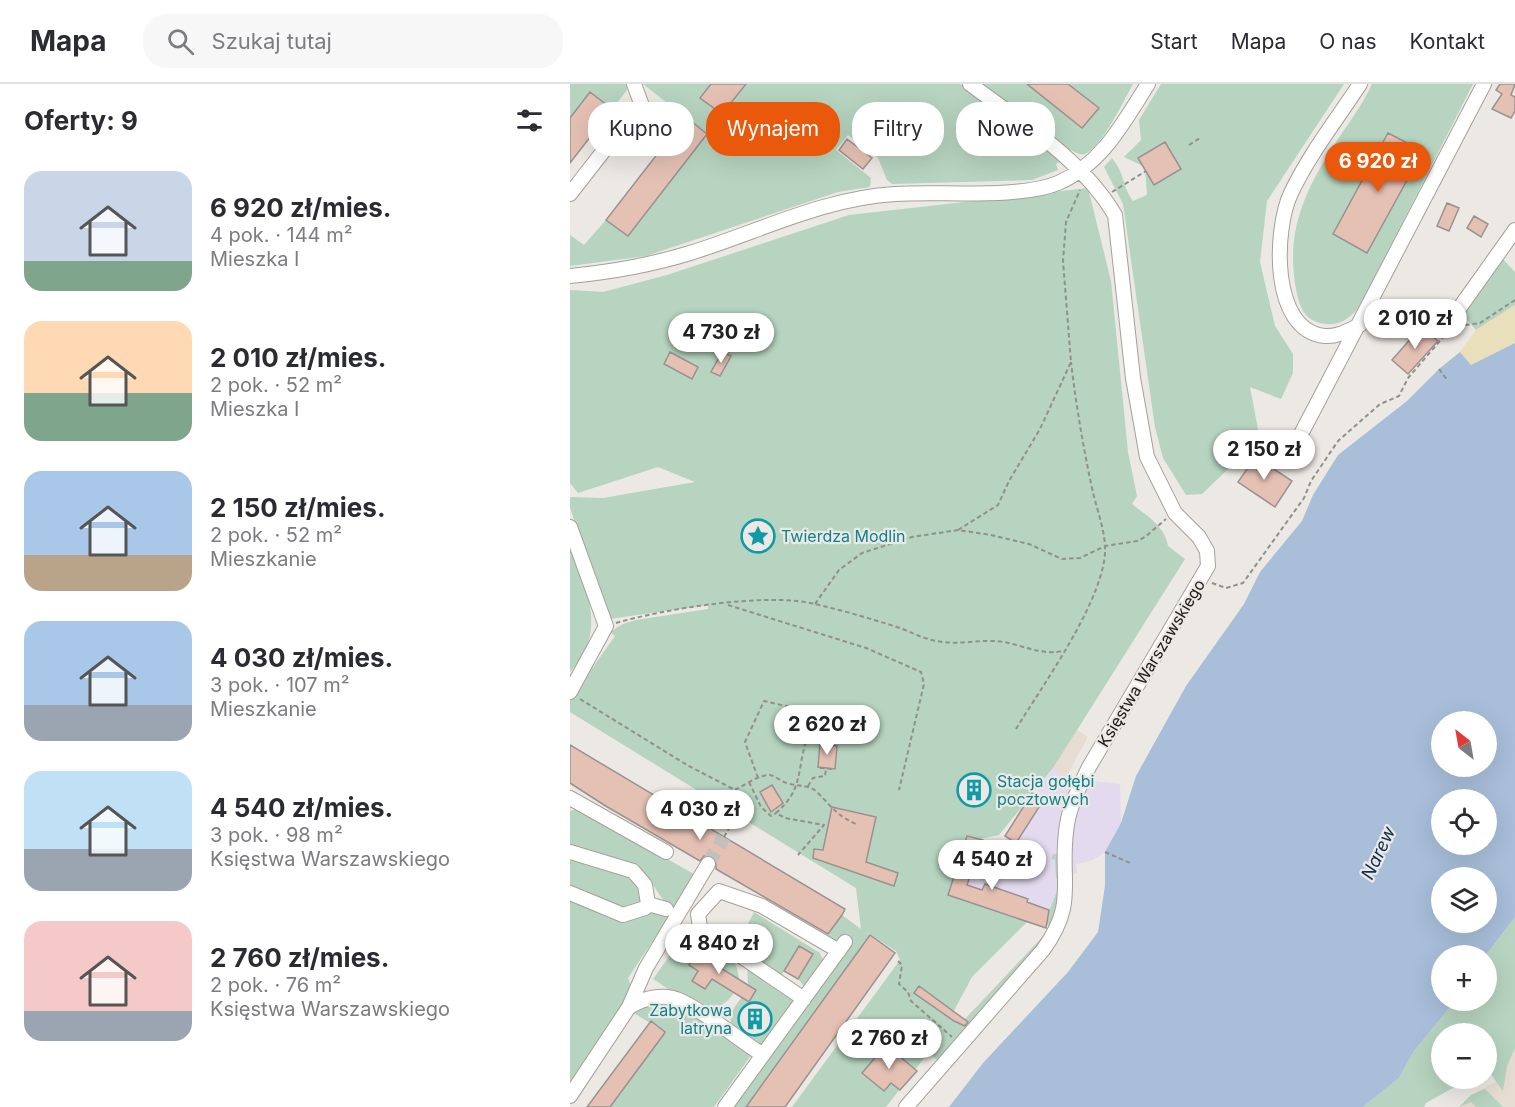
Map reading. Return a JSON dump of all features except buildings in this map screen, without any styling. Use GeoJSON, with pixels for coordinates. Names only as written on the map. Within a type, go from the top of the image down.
{"type":"FeatureCollection","features":[{"type":"Feature","properties":{"kind":"street"},"geometry":{"type":"LineString","coordinates":[[570,194],[641,103],[634,84]]}},
{"type":"Feature","properties":{"kind":"street"},"geometry":{"type":"LineString","coordinates":[[970,84],[1104,196]]}},
{"type":"Feature","properties":{"kind":"street"},"geometry":{"type":"LineString","coordinates":[[570,276],[615,272],[689,253],[848,200],[894,194],[1028,191],[1082,177],[1148,84]]}},
{"type":"Feature","properties":{"kind":"street"},"geometry":{"type":"LineString","coordinates":[[1360,84],[1291,194],[1281,225],[1279,254],[1289,308],[1297,322],[1308,331],[1324,336],[1338,335],[1360,325]]}},
{"type":"Feature","properties":{"kind":"street"},"geometry":{"type":"LineString","coordinates":[[1300,436],[1484,84]]}},
{"type":"Feature","properties":{"kind":"street","name":"Księstwa Warszawskiego"},"geometry":{"type":"LineString","coordinates":[[906,1107],[1058,931],[1065,912],[1066,831],[1073,800],[1089,767],[1202,580],[1208,566],[1207,551],[1199,537],[1175,513],[1161,488],[1145,447],[1133,378],[1115,215],[1104,196]]}},
{"type":"Feature","properties":{"kind":"street"},"geometry":{"type":"LineString","coordinates":[[1452,327],[1458,310],[1515,230]]}},
{"type":"Feature","properties":{"kind":"street"},"geometry":{"type":"LineString","coordinates":[[570,527],[606,626],[575,695]]}},
{"type":"Feature","properties":{"kind":"street"},"geometry":{"type":"LineString","coordinates":[[570,798],[666,852]]}},
{"type":"Feature","properties":{"kind":"street"},"geometry":{"type":"LineString","coordinates":[[570,852],[633,871],[645,885],[648,904]]}},
{"type":"Feature","properties":{"kind":"street"},"geometry":{"type":"LineString","coordinates":[[570,1096],[629,1006],[646,968],[708,864]]}},
{"type":"Feature","properties":{"kind":"street"},"geometry":{"type":"LineString","coordinates":[[725,1107],[804,999],[842,947],[762,906],[719,891],[698,914],[700,928],[804,999]]}},
{"type":"Feature","properties":{"kind":"street"},"geometry":{"type":"LineString","coordinates":[[570,894],[623,915],[645,908],[648,904]]}},
{"type":"Feature","properties":{"kind":"street"},"geometry":{"type":"LineString","coordinates":[[648,904],[666,909]]}},
{"type":"Feature","properties":{"kind":"street"},"geometry":{"type":"LineString","coordinates":[[629,1006],[657,996],[678,999],[763,1055]]}},
{"type":"Feature","properties":{"kind":"path"},"geometry":{"type":"LineString","coordinates":[[1189,145],[1200,138]]}},
{"type":"Feature","properties":{"kind":"path"},"geometry":{"type":"LineString","coordinates":[[1104,196],[1146,171]]}},
{"type":"Feature","properties":{"kind":"path"},"geometry":{"type":"LineString","coordinates":[[1016,729],[1096,591],[1105,546],[1078,419],[1063,261],[1066,222],[1080,193],[1082,177]]}},
{"type":"Feature","properties":{"kind":"path"},"geometry":{"type":"LineString","coordinates":[[1202,580],[1226,588],[1243,583],[1304,498],[1311,481],[1338,441],[1380,404],[1399,396],[1408,378],[1452,327],[1479,322],[1515,300]]}},
{"type":"Feature","properties":{"kind":"path"},"geometry":{"type":"LineString","coordinates":[[958,530],[998,505],[1009,481],[1040,429],[1071,362]]}},
{"type":"Feature","properties":{"kind":"path"},"geometry":{"type":"LineString","coordinates":[[1439,369],[1448,381]]}},
{"type":"Feature","properties":{"kind":"path"},"geometry":{"type":"LineString","coordinates":[[814,604],[838,570],[862,553],[912,537],[958,530],[1029,544],[1062,559],[1080,558],[1105,546],[1145,537],[1158,524]]}},
{"type":"Feature","properties":{"kind":"path"},"geometry":{"type":"LineString","coordinates":[[606,626],[641,617],[757,600],[814,604],[895,626],[932,640],[955,643],[996,641],[1035,652],[1049,654],[1062,651]]}},
{"type":"Feature","properties":{"kind":"path"},"geometry":{"type":"LineString","coordinates":[[726,604],[866,648],[921,672],[924,684],[899,790]]}},
{"type":"Feature","properties":{"kind":"path"},"geometry":{"type":"LineString","coordinates":[[575,695],[687,765],[735,790],[741,807],[724,837]]}},
{"type":"Feature","properties":{"kind":"path"},"geometry":{"type":"LineString","coordinates":[[749,782],[761,807],[771,816],[784,807],[798,785],[806,740],[816,719],[808,711],[764,702],[745,742],[758,778]]}},
{"type":"Feature","properties":{"kind":"path"},"geometry":{"type":"LineString","coordinates":[[820,768],[831,769]]}},
{"type":"Feature","properties":{"kind":"path"},"geometry":{"type":"LineString","coordinates":[[808,786],[813,778],[825,776],[826,769]]}},
{"type":"Feature","properties":{"kind":"path"},"geometry":{"type":"LineString","coordinates":[[735,790],[758,778],[771,775],[787,783],[808,786],[818,792],[825,803],[842,817],[858,825]]}},
{"type":"Feature","properties":{"kind":"path"},"geometry":{"type":"LineString","coordinates":[[776,813],[785,818],[824,825],[798,855]]}},
{"type":"Feature","properties":{"kind":"path"},"geometry":{"type":"LineString","coordinates":[[1105,852],[1130,863]]}},
{"type":"Feature","properties":{"kind":"path"},"geometry":{"type":"LineString","coordinates":[[898,961],[902,965],[899,984],[908,992],[911,1001],[961,1044]]}},
{"type":"Feature","properties":{"kind":"shaded area"},"geometry":{"type":"Polygon","coordinates":[[[1077,730],[1088,737],[1066,777],[1053,768],[1077,730]]]}},
{"type":"Feature","properties":{"kind":"shaded area"},"geometry":{"type":"Polygon","coordinates":[[[1053,768],[1074,779],[1120,784],[1121,823],[1105,852],[1091,861],[1076,864],[1077,873],[1059,879],[1058,888],[1045,922],[899,873],[875,822],[989,846],[1002,846],[1053,768]]]}},
{"type":"Feature","properties":{"kind":"shaded area"},"geometry":{"type":"Polygon","coordinates":[[[1515,1025],[1515,1107],[1459,1107],[1471,1095],[1482,1089],[1497,1089],[1497,1081],[1515,1025]]]}},
{"type":"Feature","properties":{"kind":"green space"},"geometry":{"type":"Polygon","coordinates":[[[570,84],[627,84],[627,90],[618,102],[603,102],[590,92],[570,118],[570,84]]]}},
{"type":"Feature","properties":{"kind":"green space"},"geometry":{"type":"Polygon","coordinates":[[[643,84],[711,84],[700,98],[706,102],[706,133],[694,124],[694,102],[666,102],[643,84]]]}},
{"type":"Feature","properties":{"kind":"green space"},"geometry":{"type":"Polygon","coordinates":[[[746,84],[960,84],[984,102],[956,102],[956,156],[1055,155],[1059,162],[1056,164],[1058,170],[1032,180],[892,184],[887,180],[875,156],[944,156],[944,102],[852,102],[852,138],[848,135],[840,145],[840,102],[732,102],[746,84]]]}},
{"type":"Feature","properties":{"kind":"green space"},"geometry":{"type":"Polygon","coordinates":[[[979,84],[1133,84],[1099,142],[1085,154],[1071,150],[1069,153],[1055,142],[1055,102],[1002,102],[979,84]]]}},
{"type":"Feature","properties":{"kind":"green space"},"geometry":{"type":"Polygon","coordinates":[[[1161,84],[1344,84],[1267,201],[1260,262],[1275,326],[1293,354],[1293,373],[1281,399],[1250,387],[1258,429],[1249,449],[1202,494],[1186,495],[1163,458],[1155,427],[1123,204],[1104,167],[1112,158],[1120,170],[1133,201],[1147,195],[1145,167],[1124,157],[1141,140],[1139,120],[1161,84]]]}},
{"type":"Feature","properties":{"kind":"green space"},"geometry":{"type":"Polygon","coordinates":[[[1372,84],[1473,84],[1360,306],[1350,317],[1341,322],[1319,323],[1306,315],[1297,294],[1293,251],[1300,212],[1326,158],[1372,84]]]}},
{"type":"Feature","properties":{"kind":"green space"},"geometry":{"type":"Polygon","coordinates":[[[706,135],[706,156],[840,156],[840,153],[871,178],[870,187],[838,192],[646,256],[570,266],[570,235],[584,245],[606,220],[628,236],[690,156],[694,156],[694,151],[706,135]]]}},
{"type":"Feature","properties":{"kind":"green space"},"geometry":{"type":"Polygon","coordinates":[[[1088,188],[1111,281],[1128,452],[1137,496],[1132,504],[1159,527],[1168,546],[1185,559],[1053,768],[999,835],[974,840],[960,896],[1029,920],[972,977],[950,1018],[957,1022],[964,1020],[1047,932],[1049,927],[1045,922],[1058,888],[1055,860],[1051,859],[1053,854],[1060,854],[1062,891],[1051,932],[940,1062],[928,1053],[886,1107],[792,1107],[900,960],[896,951],[866,932],[870,936],[746,1107],[733,1107],[845,947],[828,935],[842,915],[861,929],[856,888],[570,712],[570,700],[615,636],[610,632],[623,624],[636,620],[708,609],[708,605],[609,619],[570,508],[570,497],[603,498],[695,482],[658,467],[578,493],[570,483],[570,290],[603,292],[667,275],[849,215],[1088,188]]]}},
{"type":"Feature","properties":{"kind":"green space"},"geometry":{"type":"Polygon","coordinates":[[[1498,254],[1515,272],[1515,305],[1476,330],[1458,310],[1498,254]]]}},
{"type":"Feature","properties":{"kind":"green space"},"geometry":{"type":"Polygon","coordinates":[[[570,548],[586,591],[591,628],[585,650],[570,672],[570,548]]]}},
{"type":"Feature","properties":{"kind":"green space"},"geometry":{"type":"Polygon","coordinates":[[[578,809],[694,874],[673,910],[648,878],[629,864],[570,846],[570,811],[578,809]]]}},
{"type":"Feature","properties":{"kind":"green space"},"geometry":{"type":"Polygon","coordinates":[[[570,853],[630,873],[638,881],[641,899],[636,906],[628,910],[570,889],[570,853]]]}},
{"type":"Feature","properties":{"kind":"green space"},"geometry":{"type":"Polygon","coordinates":[[[570,900],[644,914],[656,912],[670,915],[628,978],[631,986],[626,1000],[570,1088],[570,900]]]}},
{"type":"Feature","properties":{"kind":"green space"},"geometry":{"type":"Polygon","coordinates":[[[754,912],[820,953],[823,960],[804,986],[798,979],[812,954],[799,946],[781,976],[736,948],[754,912]]]}},
{"type":"Feature","properties":{"kind":"green space"},"geometry":{"type":"Polygon","coordinates":[[[1515,917],[1515,1048],[1507,1066],[1503,1091],[1497,1083],[1497,1023],[1437,1023],[1447,1011],[1497,1011],[1497,945],[1494,945],[1515,917]]]}},
{"type":"Feature","properties":{"kind":"green space"},"geometry":{"type":"Polygon","coordinates":[[[690,927],[729,953],[737,969],[739,979],[719,967],[725,956],[712,948],[705,959],[696,953],[689,965],[698,971],[692,981],[705,989],[712,979],[734,993],[725,1003],[715,1007],[705,1008],[694,1005],[653,979],[690,927]]]}},
{"type":"Feature","properties":{"kind":"green space"},"geometry":{"type":"Polygon","coordinates":[[[747,963],[795,998],[760,1047],[732,1029],[731,1024],[732,1012],[739,1001],[742,997],[749,1001],[756,990],[748,985],[747,963]]]}},
{"type":"Feature","properties":{"kind":"green space"},"geometry":{"type":"Polygon","coordinates":[[[656,1002],[688,1009],[752,1054],[714,1107],[610,1107],[665,1032],[632,1012],[656,1002]]]}},
{"type":"Feature","properties":{"kind":"green space"},"geometry":{"type":"Polygon","coordinates":[[[1431,1030],[1431,1089],[1451,1089],[1426,1103],[1424,1107],[1363,1107],[1399,1078],[1414,1051],[1431,1030]]]}},
{"type":"Feature","properties":{"kind":"green space"},"geometry":{"type":"Polygon","coordinates":[[[1485,1089],[1503,1107],[1476,1107],[1471,1102],[1459,1107],[1471,1095],[1485,1089]]]}},
{"type":"Feature","properties":{"kind":"sand"},"geometry":{"type":"Polygon","coordinates":[[[1515,305],[1515,343],[1471,365],[1460,352],[1476,330],[1515,305]]]}},
{"type":"Feature","properties":{"kind":"water","name":"Narew"},"geometry":{"type":"Polygon","coordinates":[[[1515,343],[1515,917],[1494,945],[1431,945],[1431,1011],[1447,1011],[1437,1023],[1431,1023],[1431,1030],[1414,1051],[1399,1078],[1363,1107],[949,1107],[983,1063],[1068,972],[1098,932],[1105,886],[1105,852],[1121,823],[1136,776],[1186,686],[1244,604],[1260,572],[1302,521],[1313,495],[1338,455],[1407,401],[1460,352],[1471,365],[1515,343]]]}},
{"type":"Feature","properties":{"kind":"tunnel"},"geometry":{"type":"LineString","coordinates":[[708,864],[724,837]]}},
{"type":"Feature","properties":{"kind":"place","name":"Twierdza Modlin"},"geometry":{"type":"Point","coordinates":[758,536]}},
{"type":"Feature","properties":{"kind":"place","name":"Stacja gołębi pocztowych"},"geometry":{"type":"Point","coordinates":[974,790]}},
{"type":"Feature","properties":{"kind":"place","name":"Zabytkowa latryna"},"geometry":{"type":"Point","coordinates":[755,1019]}}]}
